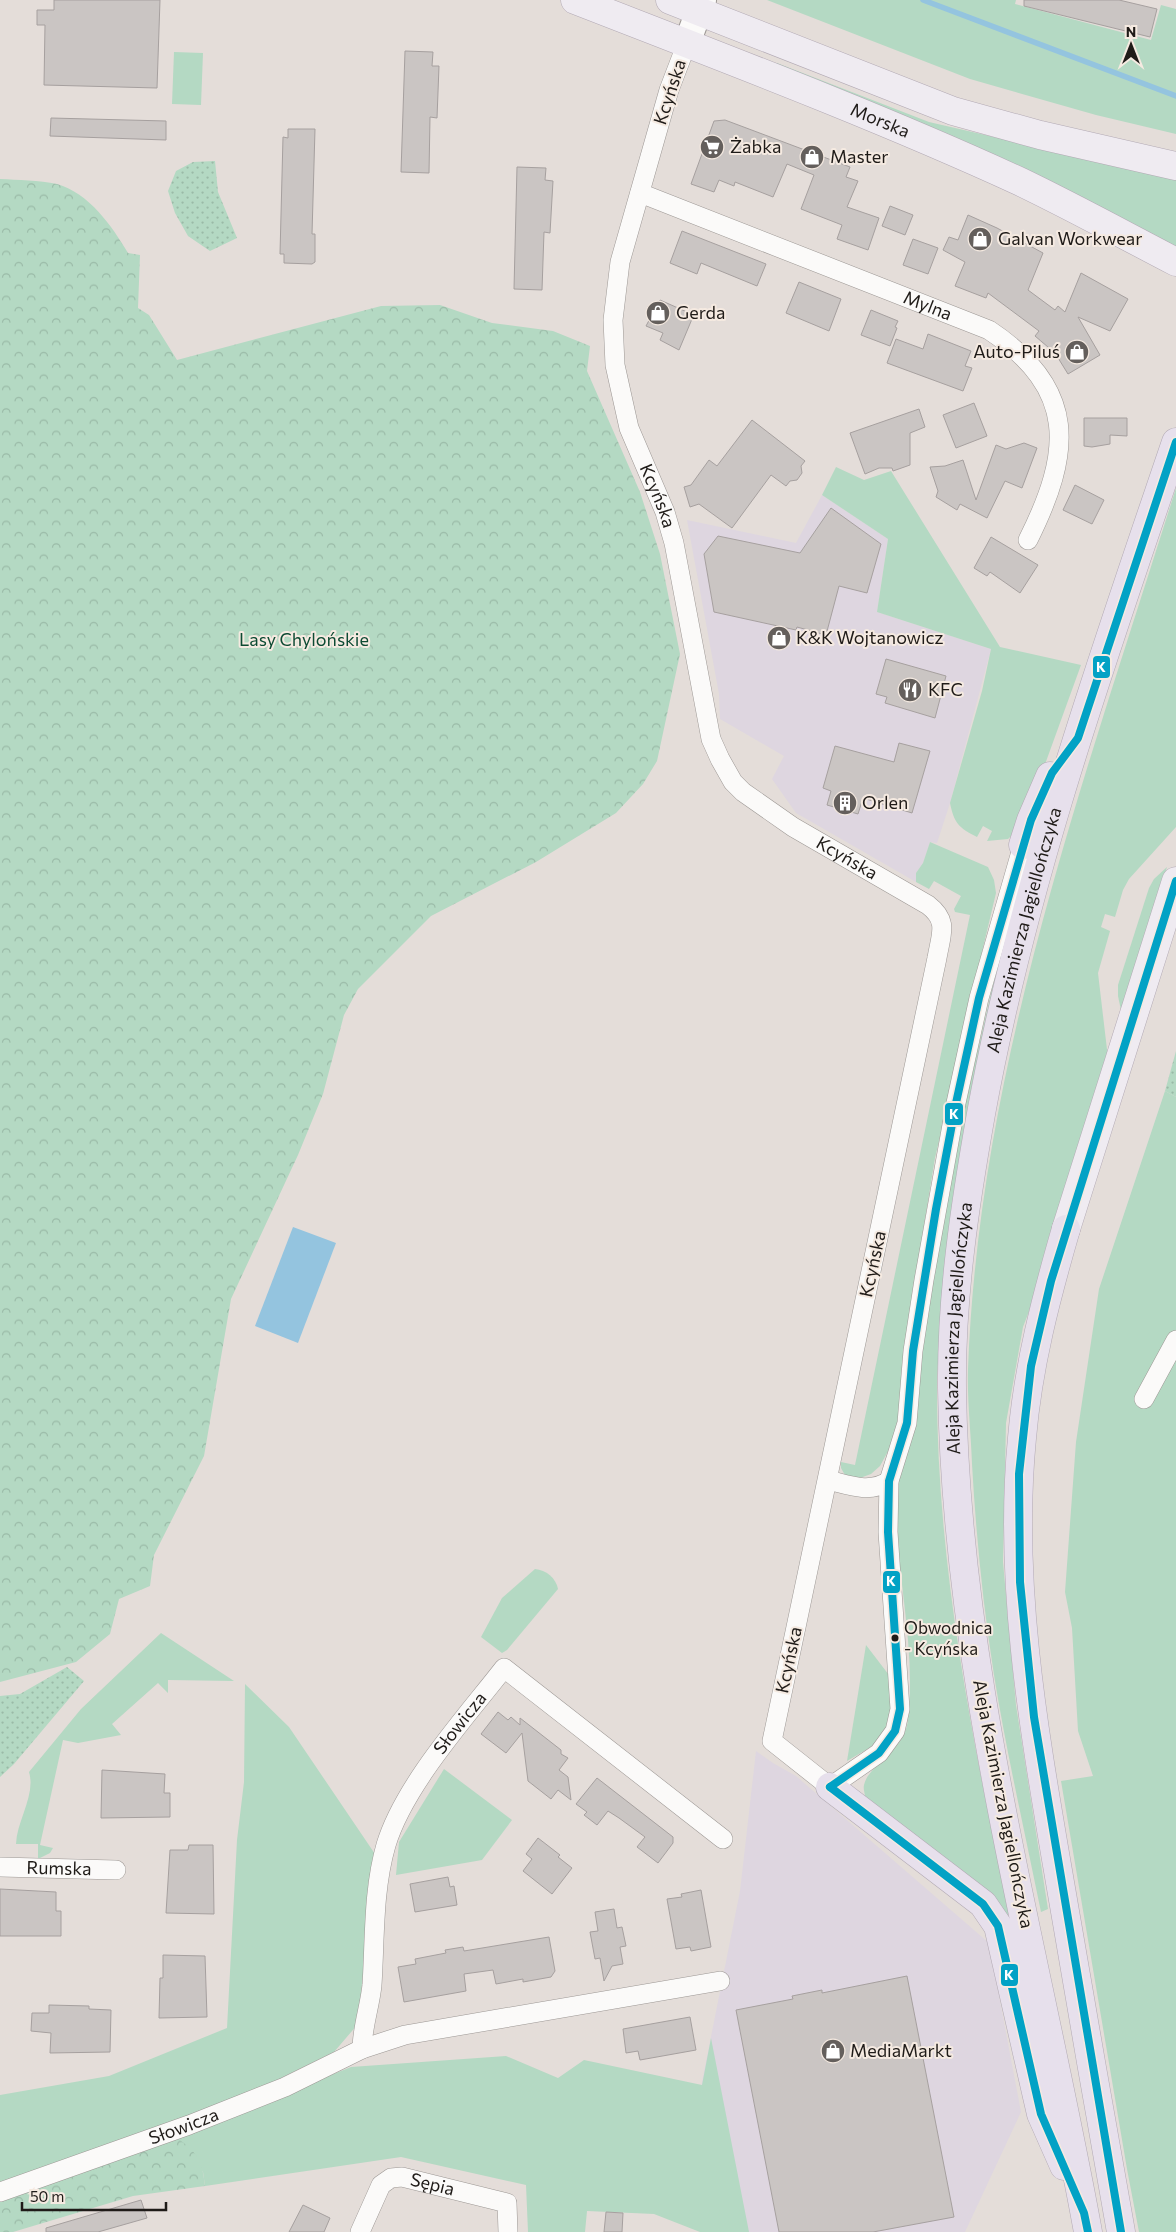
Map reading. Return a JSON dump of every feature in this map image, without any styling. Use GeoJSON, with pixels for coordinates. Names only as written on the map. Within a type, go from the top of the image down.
{"type":"FeatureCollection","features":[{"type":"Feature","properties":{"kind":"highway","name":"Aleja Kazimierza Jagiellończyka"},"geometry":{"type":"LineString","coordinates":[[1086,2222],[1000,1801],[964,1584],[957,1509],[952,1383],[954,1320],[967,1196],[986,1086],[1031,891],[1078,738],[1176,442]]}},
{"type":"Feature","properties":{"kind":"highway"},"geometry":{"type":"LineString","coordinates":[[1023,845],[1030,820],[1052,773],[1078,738]]}},
{"type":"Feature","properties":{"kind":"highway"},"geometry":{"type":"LineString","coordinates":[[1066,1229],[1040,1321],[1026,1403],[1019,1474],[1020,1582],[1025,1646],[1045,1794],[1120,2232]]}},
{"type":"Feature","properties":{"kind":"highway"},"geometry":{"type":"LineString","coordinates":[[830,1788],[983,1904],[998,1926],[1041,2114],[1086,2222]]}},
{"type":"Feature","properties":{"kind":"main road","name":"Morska"},"geometry":{"type":"LineString","coordinates":[[575,0],[687,43],[1022,183],[1176,262]]}},
{"type":"Feature","properties":{"kind":"main road","name":"Morska"},"geometry":{"type":"LineString","coordinates":[[670,0],[701,6],[953,110],[1040,134],[1176,166]]}},
{"type":"Feature","properties":{"kind":"main road"},"geometry":{"type":"LineString","coordinates":[[1066,1229],[1176,881]]}},
{"type":"Feature","properties":{"kind":"street","name":"Kcyńska"},"geometry":{"type":"LineString","coordinates":[[701,6],[669,90],[620,262],[613,320],[615,365],[629,428],[665,512],[674,543],[702,696],[714,746],[733,782],[743,792],[793,827],[928,905],[938,913],[942,920],[937,958],[772,1741],[830,1788]]}},
{"type":"Feature","properties":{"kind":"street","name":"Mylna"},"geometry":{"type":"LineString","coordinates":[[640,193],[989,330],[1026,358],[1050,392],[1059,432],[1058,461],[1052,483],[1043,510],[1028,540]]}},
{"type":"Feature","properties":{"kind":"street"},"geometry":{"type":"LineString","coordinates":[[830,1788],[879,1753],[895,1731],[900,1708],[888,1532],[889,1481],[908,1424],[913,1351],[922,1289],[956,1103],[980,998],[1023,845]]}},
{"type":"Feature","properties":{"kind":"street"},"geometry":{"type":"LineString","coordinates":[[1144,1399],[1176,1340]]}},
{"type":"Feature","properties":{"kind":"street"},"geometry":{"type":"LineString","coordinates":[[828,1480],[857,1488],[872,1488],[889,1481]]}},
{"type":"Feature","properties":{"kind":"street","name":"Słowicza"},"geometry":{"type":"LineString","coordinates":[[362,2049],[372,1985],[373,1938],[380,1872],[390,1832],[428,1767],[504,1668],[723,1839]]}},
{"type":"Feature","properties":{"kind":"street","name":"Rumska"},"geometry":{"type":"LineString","coordinates":[[0,1867],[116,1870]]}},
{"type":"Feature","properties":{"kind":"street","name":"Słowicza"},"geometry":{"type":"LineString","coordinates":[[0,2192],[189,2125],[285,2087],[362,2049],[415,2034],[720,1981]]}},
{"type":"Feature","properties":{"kind":"street","name":"Sępia"},"geometry":{"type":"LineString","coordinates":[[360,2232],[381,2185],[391,2178],[402,2177],[507,2203],[508,2232]]}},
{"type":"Feature","properties":{"kind":"shaded area"},"geometry":{"type":"Polygon","coordinates":[[[822,495],[888,539],[877,612],[991,649],[950,803],[937,843],[930,842],[923,863],[916,873],[916,882],[796,813],[772,779],[784,756],[720,719],[719,694],[687,520],[796,543],[822,495]]]}},
{"type":"Feature","properties":{"kind":"shaded area"},"geometry":{"type":"Polygon","coordinates":[[[756,1751],[796,1776],[989,1943],[1021,2112],[965,2232],[719,2232],[699,2097],[740,1891],[756,1751]]]}},
{"type":"Feature","properties":{"kind":"green space"},"geometry":{"type":"Polygon","coordinates":[[[767,0],[1016,0],[1015,4],[1151,40],[1161,5],[1176,9],[1176,134],[1096,115],[970,79],[767,0]]]}},
{"type":"Feature","properties":{"kind":"green space"},"geometry":{"type":"Polygon","coordinates":[[[174,52],[203,53],[201,105],[172,104],[174,52]]]}},
{"type":"Feature","properties":{"kind":"green space"},"geometry":{"type":"Polygon","coordinates":[[[777,63],[929,122],[1176,179],[1176,248],[775,67],[777,63]]]}},
{"type":"Feature","properties":{"kind":"green space"},"geometry":{"type":"Polygon","coordinates":[[[215,161],[218,192],[237,238],[210,251],[188,236],[175,213],[168,191],[176,171],[193,162],[215,161]]]}},
{"type":"Feature","properties":{"kind":"green space","name":"Lasy Chylońskie"},"geometry":{"type":"Polygon","coordinates":[[[0,179],[36,181],[69,188],[98,212],[115,232],[128,253],[140,255],[138,308],[149,315],[177,360],[381,306],[440,305],[492,323],[553,331],[590,346],[587,371],[640,492],[660,554],[680,654],[657,761],[643,784],[616,813],[536,862],[431,916],[358,989],[344,1015],[323,1094],[298,1155],[231,1299],[204,1456],[154,1555],[150,1586],[119,1599],[110,1634],[76,1662],[0,1682],[0,179]]]}},
{"type":"Feature","properties":{"kind":"green space"},"geometry":{"type":"Polygon","coordinates":[[[836,467],[864,480],[891,471],[1000,647],[1081,665],[1023,825],[1008,839],[987,841],[992,831],[983,826],[977,837],[966,831],[958,824],[950,803],[982,691],[991,649],[877,612],[888,539],[822,495],[836,467]]]}},
{"type":"Feature","properties":{"kind":"green space"},"geometry":{"type":"Polygon","coordinates":[[[1176,488],[1176,827],[1129,879],[1123,890],[1115,917],[1105,914],[1101,927],[1110,931],[1098,973],[1108,1058],[1053,1249],[1023,1327],[1006,1423],[1003,1562],[1016,1705],[1048,1909],[1041,1912],[999,1705],[980,1570],[968,1381],[976,1256],[992,1143],[1015,1032],[1042,922],[1107,704],[1176,488]]]}},
{"type":"Feature","properties":{"kind":"green space"},"geometry":{"type":"Polygon","coordinates":[[[1031,836],[991,1009],[967,1124],[949,1240],[937,1381],[938,1449],[950,1583],[970,1715],[1009,1913],[1005,1918],[865,1797],[864,1786],[872,1771],[900,1741],[908,1720],[910,1662],[898,1545],[896,1487],[954,1153],[1006,928],[1031,836]]]}},
{"type":"Feature","properties":{"kind":"green space"},"geometry":{"type":"Polygon","coordinates":[[[930,842],[988,867],[994,880],[996,893],[935,1158],[902,1365],[899,1425],[893,1442],[880,1466],[871,1474],[860,1478],[846,1477],[841,1468],[841,1462],[855,1465],[970,915],[955,912],[954,909],[961,896],[934,881],[929,889],[916,882],[916,873],[923,863],[930,842]]]}},
{"type":"Feature","properties":{"kind":"green space"},"geometry":{"type":"Polygon","coordinates":[[[1167,867],[1122,1015],[1118,985],[1149,888],[1154,879],[1167,867]]]}},
{"type":"Feature","properties":{"kind":"green space"},"geometry":{"type":"Polygon","coordinates":[[[1176,1051],[1176,1097],[1165,1091],[1176,1051]]]}},
{"type":"Feature","properties":{"kind":"green space"},"geometry":{"type":"Polygon","coordinates":[[[1165,1091],[1176,1097],[1176,2232],[1139,2232],[1061,1781],[1093,1776],[1078,1731],[1072,1628],[1065,1592],[1076,1442],[1099,1289],[1165,1091]]]}},
{"type":"Feature","properties":{"kind":"green space"},"geometry":{"type":"Polygon","coordinates":[[[535,1569],[550,1575],[558,1589],[507,1650],[502,1653],[481,1637],[502,1598],[535,1569]]]}},
{"type":"Feature","properties":{"kind":"green space"},"geometry":{"type":"Polygon","coordinates":[[[161,1633],[234,1681],[168,1680],[168,1693],[158,1683],[112,1724],[121,1735],[78,1743],[63,1740],[40,1845],[53,1848],[50,1853],[38,1859],[38,1844],[16,1844],[19,1826],[30,1790],[29,1772],[81,1709],[161,1633]]]}},
{"type":"Feature","properties":{"kind":"green space"},"geometry":{"type":"Polygon","coordinates":[[[866,1645],[892,1679],[892,1717],[876,1744],[847,1761],[866,1645]]]}},
{"type":"Feature","properties":{"kind":"green space"},"geometry":{"type":"Polygon","coordinates":[[[67,1667],[84,1681],[14,1764],[0,1777],[0,1696],[20,1694],[67,1667]]]}},
{"type":"Feature","properties":{"kind":"green space"},"geometry":{"type":"Polygon","coordinates":[[[245,1684],[289,1727],[375,1854],[358,2024],[334,2052],[211,2110],[0,2183],[0,2095],[109,2076],[227,2028],[237,1840],[244,1782],[245,1684]]]}},
{"type":"Feature","properties":{"kind":"green space"},"geometry":{"type":"Polygon","coordinates":[[[444,1769],[512,1820],[482,1860],[396,1875],[399,1842],[444,1769]]]}},
{"type":"Feature","properties":{"kind":"green space"},"geometry":{"type":"Polygon","coordinates":[[[711,2038],[749,2232],[700,2232],[654,2214],[587,2211],[585,2232],[528,2232],[526,2185],[401,2157],[205,2186],[203,2172],[176,2137],[351,2067],[506,2056],[558,2078],[584,2060],[702,2085],[711,2038]]]}},
{"type":"Feature","properties":{"kind":"green space"},"geometry":{"type":"Polygon","coordinates":[[[176,2137],[194,2152],[200,2162],[205,2186],[133,2196],[13,2232],[0,2232],[0,2196],[176,2137]]]}},
{"type":"Feature","properties":{"kind":"water"},"geometry":{"type":"Polygon","coordinates":[[[293,1227],[336,1243],[298,1343],[255,1326],[293,1227]]]}},
{"type":"Feature","properties":{"kind":"building"},"geometry":{"type":"Polygon","coordinates":[[[54,0],[160,0],[157,88],[44,85],[45,25],[37,25],[37,10],[54,10],[54,0]]]}},
{"type":"Feature","properties":{"kind":"building"},"geometry":{"type":"Polygon","coordinates":[[[1024,0],[1119,0],[1157,9],[1150,37],[1024,6],[1024,0]]]}},
{"type":"Feature","properties":{"kind":"building"},"geometry":{"type":"Polygon","coordinates":[[[405,51],[433,52],[432,66],[439,66],[437,118],[430,117],[429,173],[401,172],[405,51]]]}},
{"type":"Feature","properties":{"kind":"building"},"geometry":{"type":"Polygon","coordinates":[[[51,118],[166,121],[166,140],[50,136],[51,118]]]}},
{"type":"Feature","properties":{"kind":"building"},"geometry":{"type":"Polygon","coordinates":[[[725,120],[850,167],[846,177],[858,181],[847,207],[879,218],[868,250],[837,239],[842,225],[801,209],[814,175],[787,164],[773,197],[735,182],[734,186],[719,180],[714,192],[691,184],[714,121],[725,120]]]}},
{"type":"Feature","properties":{"kind":"building"},"geometry":{"type":"Polygon","coordinates":[[[288,129],[315,129],[312,234],[315,234],[315,262],[312,264],[284,263],[284,254],[280,254],[283,137],[288,138],[288,129]]]}},
{"type":"Feature","properties":{"kind":"building"},"geometry":{"type":"Polygon","coordinates":[[[517,167],[546,168],[545,180],[553,181],[550,233],[544,232],[542,290],[514,289],[517,167]]]}},
{"type":"Feature","properties":{"kind":"building"},"geometry":{"type":"Polygon","coordinates":[[[890,206],[913,215],[905,235],[882,226],[890,206]]]}},
{"type":"Feature","properties":{"kind":"building"},"geometry":{"type":"Polygon","coordinates":[[[968,215],[997,228],[1043,253],[1028,290],[1055,310],[1058,306],[1065,312],[1081,273],[1128,299],[1110,331],[1078,317],[1100,355],[1068,374],[1055,353],[1035,336],[1039,331],[988,293],[986,298],[955,286],[965,262],[943,250],[949,237],[958,240],[968,215]]]}},
{"type":"Feature","properties":{"kind":"building"},"geometry":{"type":"Polygon","coordinates":[[[682,231],[766,264],[757,286],[701,263],[697,274],[670,263],[682,231]]]}},
{"type":"Feature","properties":{"kind":"building"},"geometry":{"type":"Polygon","coordinates":[[[913,239],[938,248],[928,274],[903,265],[913,239]]]}},
{"type":"Feature","properties":{"kind":"building"},"geometry":{"type":"Polygon","coordinates":[[[799,282],[841,299],[829,331],[786,313],[799,282]]]}},
{"type":"Feature","properties":{"kind":"building"},"geometry":{"type":"Polygon","coordinates":[[[660,300],[687,312],[685,316],[692,319],[679,350],[660,340],[663,333],[646,326],[660,300]]]}},
{"type":"Feature","properties":{"kind":"building"},"geometry":{"type":"Polygon","coordinates":[[[871,310],[898,321],[890,346],[861,335],[871,310]]]}},
{"type":"Feature","properties":{"kind":"building"},"geometry":{"type":"Polygon","coordinates":[[[928,334],[971,351],[965,366],[972,368],[963,391],[887,363],[896,339],[923,349],[928,334]]]}},
{"type":"Feature","properties":{"kind":"building"},"geometry":{"type":"Polygon","coordinates":[[[974,403],[987,436],[956,448],[943,415],[974,403]]]}},
{"type":"Feature","properties":{"kind":"building"},"geometry":{"type":"Polygon","coordinates":[[[919,409],[925,427],[910,433],[910,465],[893,471],[892,468],[879,468],[865,474],[850,433],[919,409]]]}},
{"type":"Feature","properties":{"kind":"building"},"geometry":{"type":"Polygon","coordinates":[[[1084,418],[1127,418],[1127,436],[1110,435],[1110,444],[1092,447],[1084,446],[1084,418]]]}},
{"type":"Feature","properties":{"kind":"building"},"geometry":{"type":"Polygon","coordinates":[[[752,420],[805,461],[801,466],[802,473],[797,480],[790,481],[786,486],[771,475],[732,528],[699,504],[690,507],[684,487],[691,485],[709,460],[717,466],[752,420]]]}},
{"type":"Feature","properties":{"kind":"building"},"geometry":{"type":"Polygon","coordinates":[[[1024,443],[1037,448],[1022,488],[1005,481],[987,518],[960,504],[957,510],[936,497],[938,491],[930,467],[945,466],[963,460],[976,500],[996,445],[1006,449],[1024,443]]]}},
{"type":"Feature","properties":{"kind":"building"},"geometry":{"type":"Polygon","coordinates":[[[1075,485],[1104,500],[1092,524],[1063,510],[1075,485]]]}},
{"type":"Feature","properties":{"kind":"building"},"geometry":{"type":"Polygon","coordinates":[[[831,508],[881,544],[867,593],[839,586],[826,635],[797,627],[796,630],[714,612],[704,554],[718,536],[800,553],[831,508]]]}},
{"type":"Feature","properties":{"kind":"building"},"geometry":{"type":"Polygon","coordinates":[[[991,537],[1038,565],[1020,593],[990,572],[987,576],[974,568],[991,537]]]}},
{"type":"Feature","properties":{"kind":"building","name":"KFC"},"geometry":{"type":"Polygon","coordinates":[[[886,659],[946,676],[935,718],[885,703],[887,697],[876,694],[886,659]]]}},
{"type":"Feature","properties":{"kind":"building"},"geometry":{"type":"Polygon","coordinates":[[[899,743],[930,751],[912,813],[863,798],[858,814],[827,805],[831,791],[823,788],[835,746],[894,762],[899,743]]]}},
{"type":"Feature","properties":{"kind":"building"},"geometry":{"type":"Polygon","coordinates":[[[498,1712],[508,1720],[511,1717],[520,1725],[520,1718],[561,1750],[561,1754],[568,1758],[559,1770],[568,1777],[571,1800],[558,1790],[551,1799],[528,1781],[522,1733],[506,1753],[481,1734],[498,1712]]]}},
{"type":"Feature","properties":{"kind":"building"},"geometry":{"type":"Polygon","coordinates":[[[102,1770],[165,1774],[164,1793],[170,1793],[170,1817],[101,1818],[102,1770]]]}},
{"type":"Feature","properties":{"kind":"building"},"geometry":{"type":"Polygon","coordinates":[[[597,1778],[673,1837],[673,1843],[658,1863],[637,1847],[645,1837],[619,1818],[608,1811],[597,1825],[584,1815],[587,1812],[576,1804],[597,1778]]]}},
{"type":"Feature","properties":{"kind":"building"},"geometry":{"type":"Polygon","coordinates":[[[538,1838],[560,1855],[558,1857],[572,1868],[552,1894],[523,1871],[532,1859],[526,1854],[538,1838]]]}},
{"type":"Feature","properties":{"kind":"building"},"geometry":{"type":"Polygon","coordinates":[[[189,1845],[213,1845],[214,1914],[166,1913],[170,1850],[188,1850],[189,1845]]]}},
{"type":"Feature","properties":{"kind":"building"},"geometry":{"type":"Polygon","coordinates":[[[448,1877],[450,1887],[454,1886],[457,1905],[415,1912],[410,1884],[448,1877]]]}},
{"type":"Feature","properties":{"kind":"building"},"geometry":{"type":"Polygon","coordinates":[[[0,1889],[56,1892],[56,1911],[61,1911],[61,1936],[0,1936],[0,1889]]]}},
{"type":"Feature","properties":{"kind":"building"},"geometry":{"type":"Polygon","coordinates":[[[701,1890],[711,1947],[691,1951],[690,1947],[676,1949],[667,1899],[682,1897],[681,1894],[701,1890]]]}},
{"type":"Feature","properties":{"kind":"building"},"geometry":{"type":"Polygon","coordinates":[[[614,1909],[617,1928],[622,1927],[626,1946],[620,1947],[623,1964],[612,1966],[604,1981],[600,1958],[595,1959],[590,1932],[598,1931],[595,1912],[614,1909]]]}},
{"type":"Feature","properties":{"kind":"building"},"geometry":{"type":"Polygon","coordinates":[[[549,1937],[555,1971],[551,1977],[523,1982],[523,1979],[496,1984],[493,1970],[464,1974],[466,1991],[404,2002],[398,1967],[416,1964],[415,1959],[446,1953],[445,1950],[463,1947],[464,1951],[549,1937]]]}},
{"type":"Feature","properties":{"kind":"building"},"geometry":{"type":"Polygon","coordinates":[[[163,1955],[205,1956],[207,2017],[159,2018],[160,1978],[163,1978],[163,1955]]]}},
{"type":"Feature","properties":{"kind":"building"},"geometry":{"type":"Polygon","coordinates":[[[907,1976],[954,2217],[873,2232],[779,2232],[736,2010],[793,1999],[792,1996],[822,1990],[822,1993],[907,1976]]]}},
{"type":"Feature","properties":{"kind":"building"},"geometry":{"type":"Polygon","coordinates":[[[49,2005],[89,2006],[89,2009],[111,2010],[110,2052],[50,2053],[51,2033],[31,2031],[32,2013],[49,2013],[49,2005]]]}},
{"type":"Feature","properties":{"kind":"building"},"geometry":{"type":"Polygon","coordinates":[[[690,2017],[696,2050],[640,2060],[638,2051],[626,2053],[623,2029],[690,2017]]]}},
{"type":"Feature","properties":{"kind":"building"},"geometry":{"type":"Polygon","coordinates":[[[141,2200],[147,2218],[98,2232],[46,2232],[46,2228],[141,2200]]]}},
{"type":"Feature","properties":{"kind":"building"},"geometry":{"type":"Polygon","coordinates":[[[303,2205],[330,2218],[324,2232],[289,2232],[303,2205]]]}},
{"type":"Feature","properties":{"kind":"building"},"geometry":{"type":"Polygon","coordinates":[[[606,2212],[623,2213],[622,2232],[604,2232],[606,2212]]]}},
{"type":"Feature","properties":{"kind":"waterway"},"geometry":{"type":"LineString","coordinates":[[923,0],[1176,96]]}},
{"type":"Feature","properties":{"kind":"transit line","name":"K"},"geometry":{"type":"LineString","coordinates":[[830,1787],[879,1753],[895,1731],[900,1709],[888,1532],[889,1481],[907,1423],[913,1351],[936,1209],[956,1103],[979,998],[1031,820],[1052,773],[1078,738],[1176,442]]}},
{"type":"Feature","properties":{"kind":"transit line","name":"K"},"geometry":{"type":"LineString","coordinates":[[1121,2232],[1034,1717],[1020,1582],[1019,1474],[1031,1366],[1051,1281],[1176,881]]}},
{"type":"Feature","properties":{"kind":"transit line","name":"K"},"geometry":{"type":"LineString","coordinates":[[830,1787],[983,1904],[998,1926],[1041,2114],[1084,2213],[1088,2232]]}},
{"type":"Feature","properties":{"kind":"place","name":"Żabka"},"geometry":{"type":"Point","coordinates":[712,147]}},
{"type":"Feature","properties":{"kind":"place","name":"Master"},"geometry":{"type":"Point","coordinates":[812,157]}},
{"type":"Feature","properties":{"kind":"place","name":"Galvan Workwear"},"geometry":{"type":"Point","coordinates":[980,239]}},
{"type":"Feature","properties":{"kind":"place","name":"Gerda"},"geometry":{"type":"Point","coordinates":[658,313]}},
{"type":"Feature","properties":{"kind":"place","name":"Auto-Piluś"},"geometry":{"type":"Point","coordinates":[1077,352]}},
{"type":"Feature","properties":{"kind":"place","name":"K&K Wojtanowicz"},"geometry":{"type":"Point","coordinates":[779,638]}},
{"type":"Feature","properties":{"kind":"place","name":"KFC"},"geometry":{"type":"Point","coordinates":[910,690]}},
{"type":"Feature","properties":{"kind":"place","name":"Orlen"},"geometry":{"type":"Point","coordinates":[845,803]}},
{"type":"Feature","properties":{"kind":"place","name":"Obwodnica - Kcyńska"},"geometry":{"type":"Point","coordinates":[895,1638]}},
{"type":"Feature","properties":{"kind":"place","name":"MediaMarkt"},"geometry":{"type":"Point","coordinates":[833,2051]}}]}
